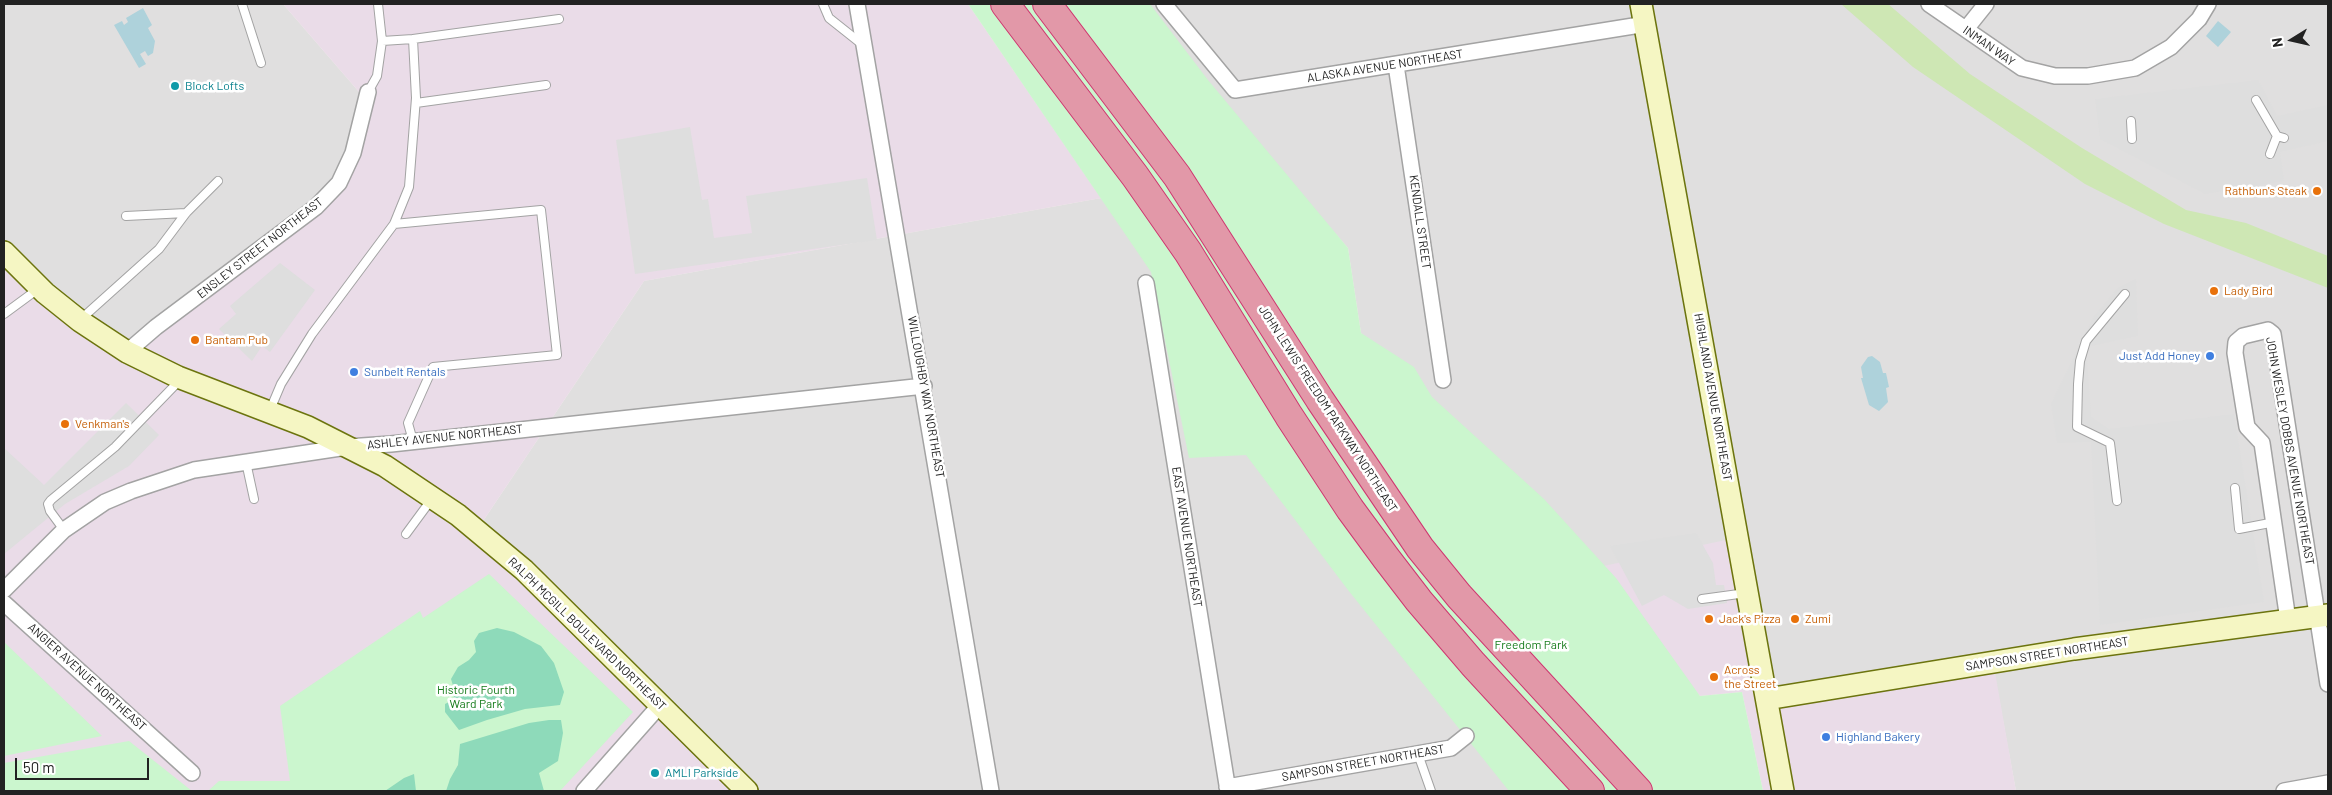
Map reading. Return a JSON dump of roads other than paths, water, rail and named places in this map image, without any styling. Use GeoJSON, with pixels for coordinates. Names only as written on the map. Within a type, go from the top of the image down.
{"type":"FeatureCollection","features":[{"type":"Feature","properties":{"kind":"highway"},"geometry":{"type":"LineString","coordinates":[[1005,4],[1129,169],[1188,252],[1289,416],[1350,509],[1386,558],[1419,601],[1473,664],[1590,791]]}},
{"type":"Feature","properties":{"kind":"highway","name":"JOHN LEWIS FREEDOM PARKWAY NORTHEAST"},"geometry":{"type":"LineString","coordinates":[[1047,4],[1176,176],[1320,400],[1420,548],[1459,596],[1638,791]]}},
{"type":"Feature","properties":{"kind":"main road","name":"HIGHLAND AVENUE NORTHEAST"},"geometry":{"type":"LineString","coordinates":[[1643,14],[1783,791]]}},
{"type":"Feature","properties":{"kind":"main road","name":"RALPH MCGILL BOULEVARD NORTHEAST"},"geometry":{"type":"LineString","coordinates":[[4,252],[40,288],[80,321],[127,352],[182,378],[308,427],[385,466],[458,515],[524,570],[747,791]]}},
{"type":"Feature","properties":{"kind":"main road","name":"SAMPSON STREET NORTHEAST"},"geometry":{"type":"LineString","coordinates":[[1767,699],[2074,649],[2323,616]]}},
{"type":"Feature","properties":{"kind":"street","name":"WILLOUGHBY WAY NORTHEAST"},"geometry":{"type":"LineString","coordinates":[[857,4],[924,386],[991,791]]}},
{"type":"Feature","properties":{"kind":"street","name":"ALASKA AVENUE NORTHEAST"},"geometry":{"type":"LineString","coordinates":[[1164,4],[1234,90],[1396,65],[1643,14]]}},
{"type":"Feature","properties":{"kind":"street","name":"INMAN WAY"},"geometry":{"type":"LineString","coordinates":[[1930,4],[2022,68],[2055,76],[2088,76],[2135,68],[2171,47],[2199,19],[2208,4]]}},
{"type":"Feature","properties":{"kind":"street"},"geometry":{"type":"LineString","coordinates":[[1966,29],[1986,4]]}},
{"type":"Feature","properties":{"kind":"street","name":"KENDALL STREET"},"geometry":{"type":"LineString","coordinates":[[1396,65],[1443,380]]}},
{"type":"Feature","properties":{"kind":"street","name":"ENSLEY STREET NORTHEAST"},"geometry":{"type":"LineString","coordinates":[[127,352],[156,327],[316,207],[339,183],[353,154],[368,92]]}},
{"type":"Feature","properties":{"kind":"street","name":"EAST AVENUE NORTHEAST"},"geometry":{"type":"LineString","coordinates":[[1146,283],[1228,789]]}},
{"type":"Feature","properties":{"kind":"street","name":"JOHN WESLEY DOBBS AVENUE NORTHEAST"},"geometry":{"type":"LineString","coordinates":[[2288,620],[2262,443],[2246,427],[2235,353],[2236,342],[2244,336],[2268,330],[2273,334],[2323,616],[2328,684]]}},
{"type":"Feature","properties":{"kind":"street","name":"ASHLEY AVENUE NORTHEAST"},"geometry":{"type":"LineString","coordinates":[[4,590],[64,530],[105,502],[131,491],[194,470],[346,447],[924,386]]}},
{"type":"Feature","properties":{"kind":"street","name":"ANGIER AVENUE NORTHEAST"},"geometry":{"type":"LineString","coordinates":[[4,603],[192,772]]}},
{"type":"Feature","properties":{"kind":"street"},"geometry":{"type":"LineString","coordinates":[[584,791],[660,705]]}},
{"type":"Feature","properties":{"kind":"street","name":"SAMPSON STREET NORTHEAST"},"geometry":{"type":"LineString","coordinates":[[1228,789],[1450,748],[1466,736]]}},
{"type":"Feature","properties":{"kind":"street"},"geometry":{"type":"LineString","coordinates":[[2284,791],[2328,783]]}},
{"type":"Feature","properties":{"kind":"lane"},"geometry":{"type":"LineString","coordinates":[[242,4],[261,63]]}},
{"type":"Feature","properties":{"kind":"lane"},"geometry":{"type":"LineString","coordinates":[[368,92],[377,76],[382,41],[378,4]]}},
{"type":"Feature","properties":{"kind":"lane"},"geometry":{"type":"LineString","coordinates":[[822,4],[829,18],[865,46]]}},
{"type":"Feature","properties":{"kind":"lane"},"geometry":{"type":"LineString","coordinates":[[382,41],[413,39],[559,18]]}},
{"type":"Feature","properties":{"kind":"lane"},"geometry":{"type":"LineString","coordinates":[[269,412],[281,384],[312,334],[394,224],[409,187],[416,103],[413,39]]}},
{"type":"Feature","properties":{"kind":"lane"},"geometry":{"type":"LineString","coordinates":[[416,103],[546,85]]}},
{"type":"Feature","properties":{"kind":"lane"},"geometry":{"type":"LineString","coordinates":[[2256,100],[2280,137],[2270,154]]}},
{"type":"Feature","properties":{"kind":"lane"},"geometry":{"type":"LineString","coordinates":[[2131,121],[2132,139]]}},
{"type":"Feature","properties":{"kind":"lane"},"geometry":{"type":"LineString","coordinates":[[80,321],[159,249],[186,213],[218,181]]}},
{"type":"Feature","properties":{"kind":"lane"},"geometry":{"type":"LineString","coordinates":[[394,224],[541,210],[557,355],[433,367],[408,423],[413,441]]}},
{"type":"Feature","properties":{"kind":"lane"},"geometry":{"type":"LineString","coordinates":[[126,216],[186,213]]}},
{"type":"Feature","properties":{"kind":"lane"},"geometry":{"type":"LineString","coordinates":[[4,314],[40,288]]}},
{"type":"Feature","properties":{"kind":"lane"},"geometry":{"type":"LineString","coordinates":[[2118,501],[2110,443],[2077,427],[2078,384],[2080,361],[2086,341],[2126,294]]}},
{"type":"Feature","properties":{"kind":"lane"},"geometry":{"type":"LineString","coordinates":[[64,530],[50,512],[48,504],[51,500],[115,447],[182,378]]}},
{"type":"Feature","properties":{"kind":"lane"},"geometry":{"type":"LineString","coordinates":[[246,462],[254,499]]}},
{"type":"Feature","properties":{"kind":"lane"},"geometry":{"type":"LineString","coordinates":[[2235,488],[2239,529],[2274,522]]}},
{"type":"Feature","properties":{"kind":"lane"},"geometry":{"type":"LineString","coordinates":[[406,534],[432,498]]}},
{"type":"Feature","properties":{"kind":"lane"},"geometry":{"type":"LineString","coordinates":[[1702,599],[1748,592]]}},
{"type":"Feature","properties":{"kind":"lane"},"geometry":{"type":"LineString","coordinates":[[1418,754],[1431,791]]}},
{"type":"Feature","properties":{"kind":"water"},"geometry":{"type":"Polygon","coordinates":[[[143,8],[152,25],[148,28],[155,41],[153,53],[148,56],[145,51],[140,54],[146,64],[139,68],[114,25],[122,21],[124,25],[128,22],[126,18],[143,8]]]}},
{"type":"Feature","properties":{"kind":"water"},"geometry":{"type":"Polygon","coordinates":[[[2218,21],[2231,32],[2218,47],[2206,36],[2218,21]]]}},
{"type":"Feature","properties":{"kind":"water"},"geometry":{"type":"Polygon","coordinates":[[[1872,356],[1880,362],[1883,373],[1886,373],[1889,387],[1886,388],[1888,402],[1879,411],[1869,405],[1861,378],[1863,378],[1861,367],[1868,357],[1872,356]]]}},
{"type":"Feature","properties":{"kind":"place","name":"Block Lofts"},"geometry":{"type":"Point","coordinates":[175,86]}},
{"type":"Feature","properties":{"kind":"place","name":"Rathbun's Steak"},"geometry":{"type":"Point","coordinates":[2317,191]}},
{"type":"Feature","properties":{"kind":"place","name":"Lady Bird"},"geometry":{"type":"Point","coordinates":[2214,291]}},
{"type":"Feature","properties":{"kind":"place","name":"Bantam Pub"},"geometry":{"type":"Point","coordinates":[195,340]}},
{"type":"Feature","properties":{"kind":"place","name":"Just Add Honey"},"geometry":{"type":"Point","coordinates":[2210,356]}},
{"type":"Feature","properties":{"kind":"place","name":"Sunbelt Rentals"},"geometry":{"type":"Point","coordinates":[354,372]}},
{"type":"Feature","properties":{"kind":"place","name":"Venkman's"},"geometry":{"type":"Point","coordinates":[65,424]}},
{"type":"Feature","properties":{"kind":"place","name":"Jack's Pizza"},"geometry":{"type":"Point","coordinates":[1709,619]}},
{"type":"Feature","properties":{"kind":"place","name":"Zumi"},"geometry":{"type":"Point","coordinates":[1795,619]}},
{"type":"Feature","properties":{"kind":"place","name":"Across the Street"},"geometry":{"type":"Point","coordinates":[1714,677]}},
{"type":"Feature","properties":{"kind":"place","name":"Highland Bakery"},"geometry":{"type":"Point","coordinates":[1826,737]}},
{"type":"Feature","properties":{"kind":"place","name":"AMLI Parkside"},"geometry":{"type":"Point","coordinates":[655,773]}},
{"type":"Feature","properties":{"kind":"park label","name":"Freedom Park"},"geometry":{"type":"Point","coordinates":[1531,645]}},
{"type":"Feature","properties":{"kind":"park label","name":"Historic Fourth Ward Park"},"geometry":{"type":"Point","coordinates":[476,697]}}]}
